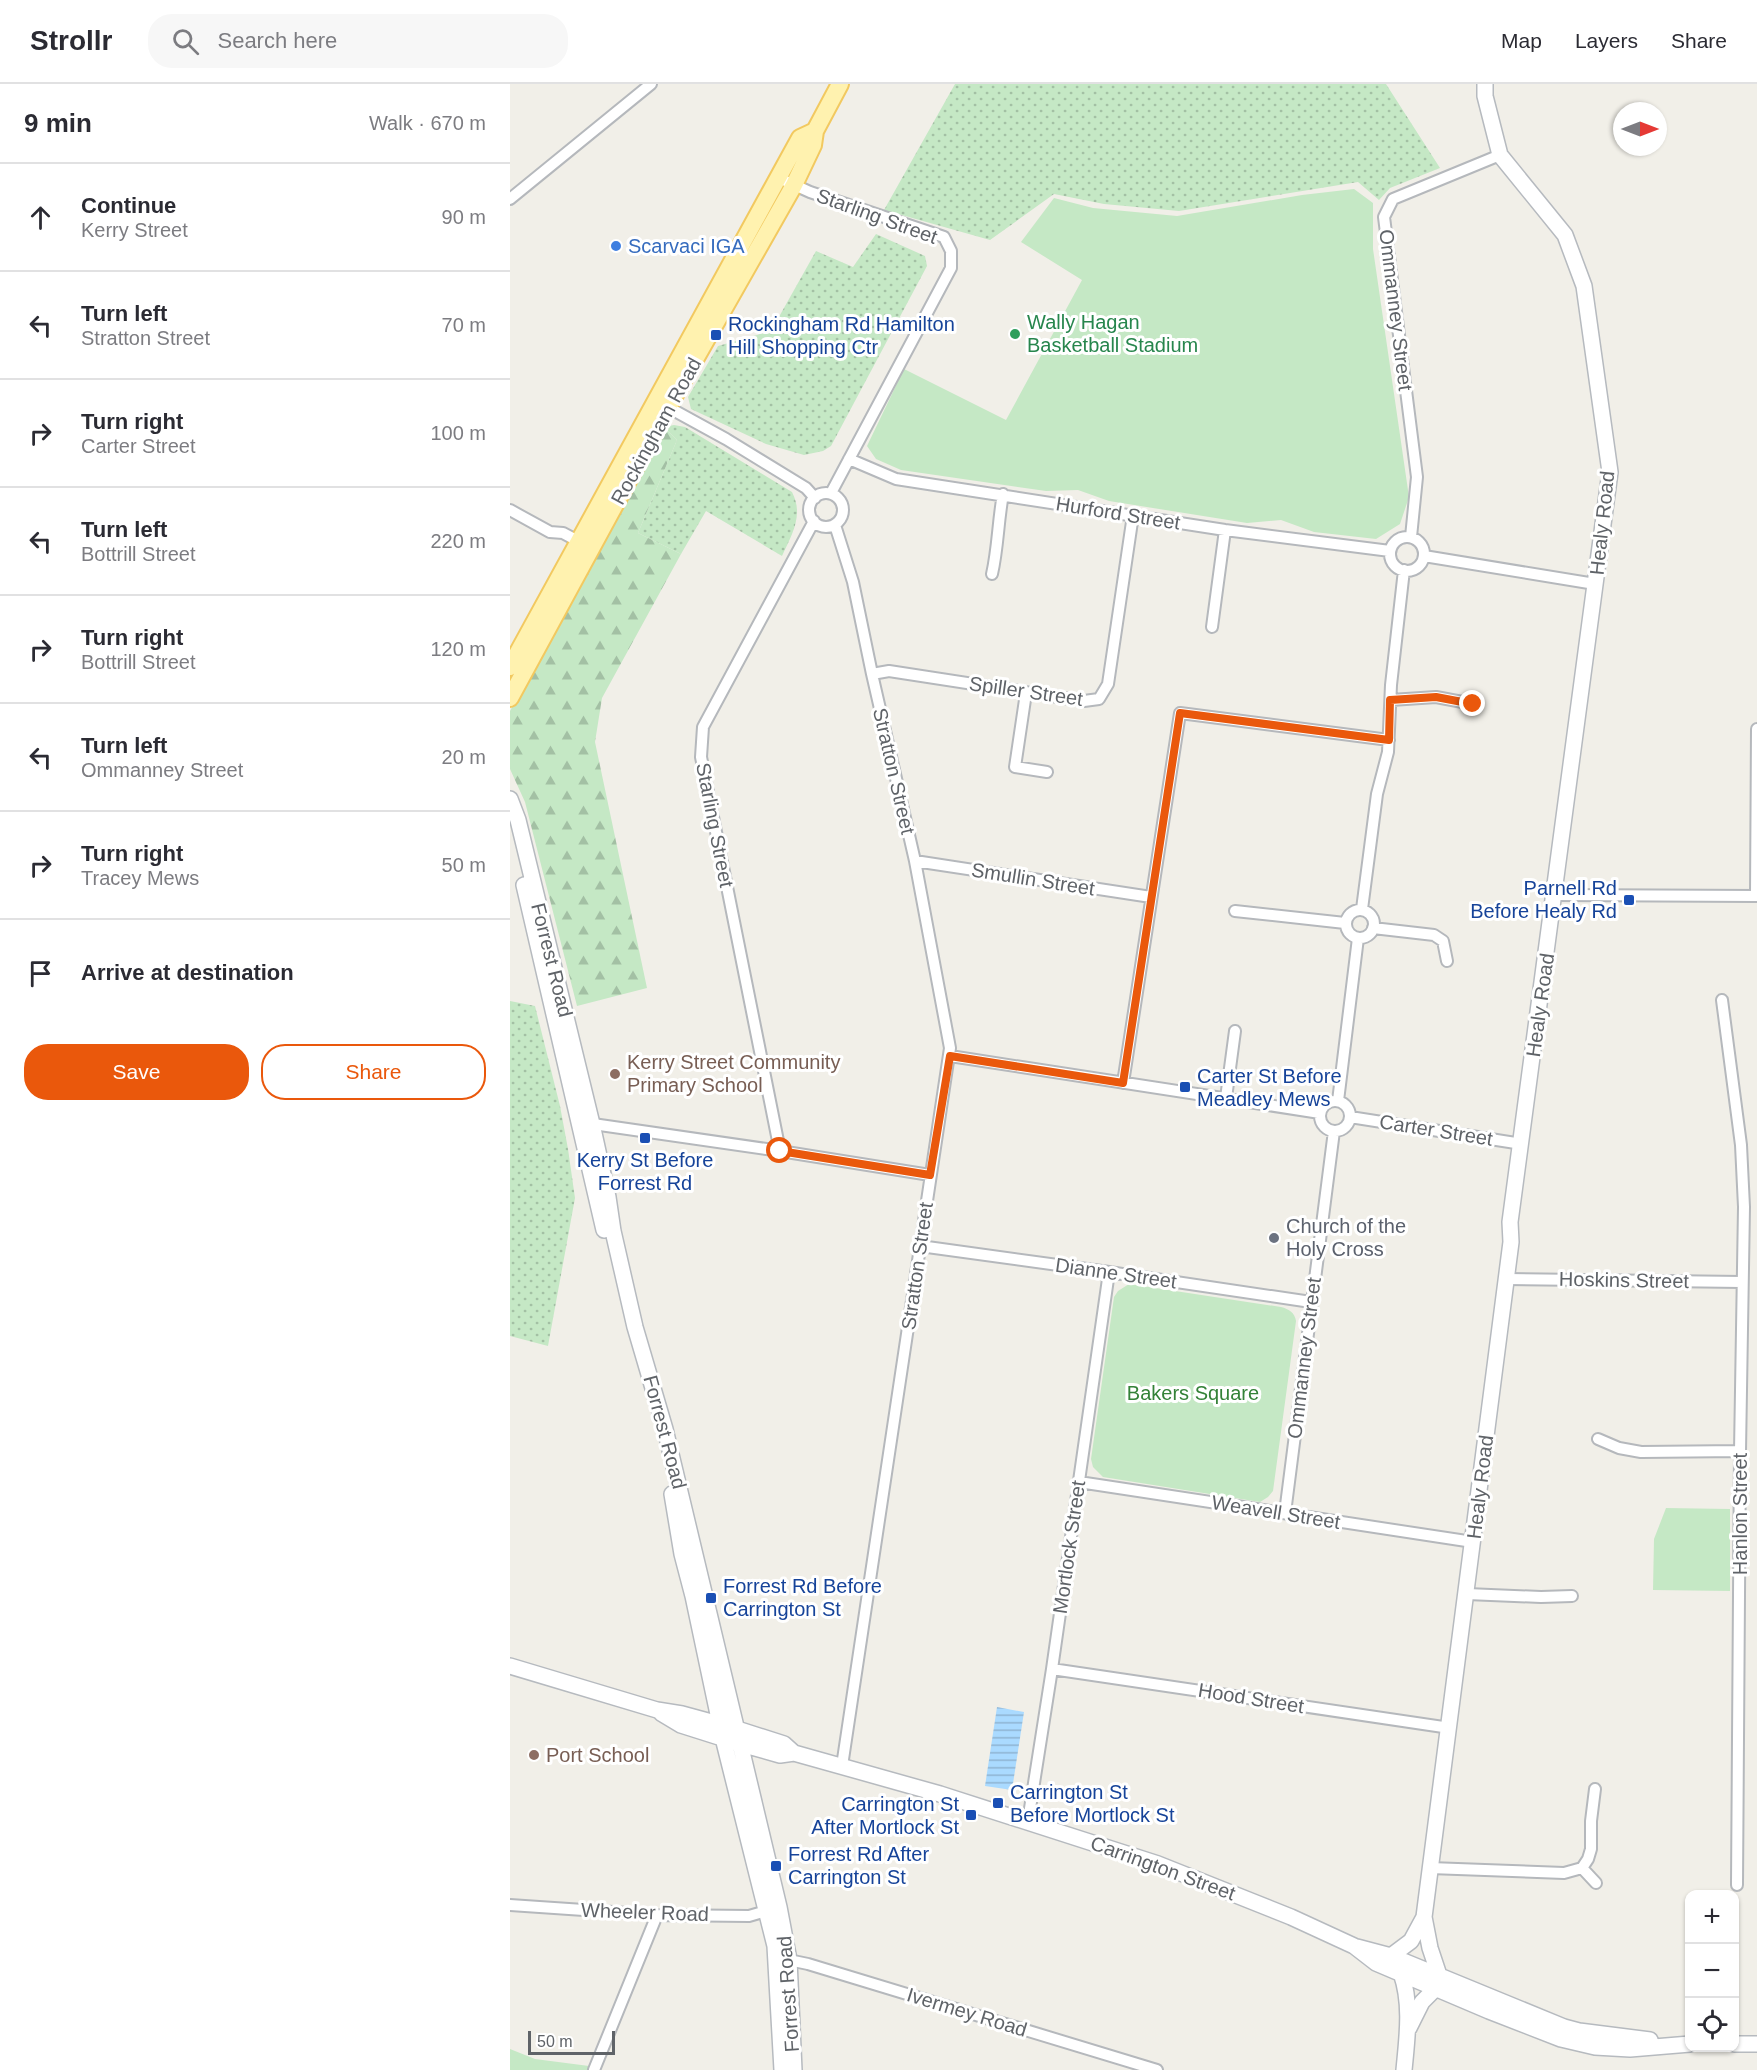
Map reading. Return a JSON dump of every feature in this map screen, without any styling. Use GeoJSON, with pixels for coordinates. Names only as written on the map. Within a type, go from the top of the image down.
{"type":"FeatureCollection","features":[{"type":"Feature","properties":{"kind":"main road","name":"Rockingham Road"},"geometry":{"type":"LineString","coordinates":[[510,698],[662,404],[786,181],[800,138],[815,131],[840,84]]}},
{"type":"Feature","properties":{"kind":"main road","name":"Healy Road"},"geometry":{"type":"LineString","coordinates":[[1437,1982],[1424,1917],[1511,1242],[1510,1222],[1610,472],[1584,286],[1564,235],[1500,155],[1485,96],[1485,84]]}},
{"type":"Feature","properties":{"kind":"main road","name":"Rockingham Road"},"geometry":{"type":"LineString","coordinates":[[510,667],[578,541],[662,404]]}},
{"type":"Feature","properties":{"kind":"main road","name":"Forrest Road"},"geometry":{"type":"LineString","coordinates":[[510,799],[523,837],[628,1334],[666,1466],[682,1554],[721,1731],[773,1909]]}},
{"type":"Feature","properties":{"kind":"main road","name":"Forrest Road"},"geometry":{"type":"LineString","coordinates":[[510,824],[613,1231],[635,1327],[665,1429],[739,1737],[783,1959],[794,2070]]}},
{"type":"Feature","properties":{"kind":"main road","name":"Carrington Street"},"geometry":{"type":"LineString","coordinates":[[510,1666],[657,1710],[681,1725],[721,1731],[780,1755],[794,1753],[940,1794],[1158,1864],[1291,1917],[1354,1946],[1391,1956],[1437,1982],[1562,2039],[1594,2047],[1630,2049],[1685,2044]]}},
{"type":"Feature","properties":{"kind":"main road","name":"Healy Road"},"geometry":{"type":"LineString","coordinates":[[1391,1956],[1411,1941],[1424,1917]]}},
{"type":"Feature","properties":{"kind":"main road","name":"Carrington Street"},"geometry":{"type":"LineString","coordinates":[[1354,1946],[1376,1963],[1401,1973],[1437,1982]]}},
{"type":"Feature","properties":{"kind":"main road","name":"Forrest Road"},"geometry":{"type":"LineString","coordinates":[[782,2070],[783,1959]]}},
{"type":"Feature","properties":{"kind":"main road"},"geometry":{"type":"LineString","coordinates":[[1401,1973],[1407,1995],[1408,2029],[1404,2070]]}},
{"type":"Feature","properties":{"kind":"main road"},"geometry":{"type":"LineString","coordinates":[[1408,2029],[1422,2002],[1437,1982]]}},
{"type":"Feature","properties":{"kind":"main road"},"geometry":{"type":"LineString","coordinates":[[1739,2044],[1757,2043]]}},
{"type":"Feature","properties":{"kind":"street"},"geometry":{"type":"LineString","coordinates":[[510,199],[651,84]]}},
{"type":"Feature","properties":{"kind":"street","name":"Ommanney Street"},"geometry":{"type":"LineString","coordinates":[[1411,537],[1418,477],[1384,217],[1393,199],[1500,155]]}},
{"type":"Feature","properties":{"kind":"street","name":"Starling Street"},"geometry":{"type":"LineString","coordinates":[[786,181],[810,192],[944,237],[951,251],[951,268],[831,494]]}},
{"type":"Feature","properties":{"kind":"street"},"geometry":{"type":"LineString","coordinates":[[662,404],[726,439],[806,488],[815,498]]}},
{"type":"Feature","properties":{"kind":"street","name":"Hurford Street"},"geometry":{"type":"LineString","coordinates":[[849,459],[896,479],[1225,530],[1390,551]]}},
{"type":"Feature","properties":{"kind":"street"},"geometry":{"type":"LineString","coordinates":[[825,493],[840,500],[843,510],[835,525],[824,526],[814,521],[810,507],[815,498],[825,493]]}},
{"type":"Feature","properties":{"kind":"street"},"geometry":{"type":"LineString","coordinates":[[992,574],[997,551],[997,530],[1003,494]]}},
{"type":"Feature","properties":{"kind":"street"},"geometry":{"type":"LineString","coordinates":[[510,510],[550,532],[563,533],[578,541]]}},
{"type":"Feature","properties":{"kind":"street","name":"Spiller Street"},"geometry":{"type":"LineString","coordinates":[[872,674],[888,671],[1084,701],[1099,699],[1108,684],[1133,515]]}},
{"type":"Feature","properties":{"kind":"street","name":"Starling Street"},"geometry":{"type":"LineString","coordinates":[[780,1151],[701,757],[703,726],[814,521]]}},
{"type":"Feature","properties":{"kind":"street","name":"Stratton Street"},"geometry":{"type":"LineString","coordinates":[[835,525],[853,582],[915,861],[949,1035],[950,1056],[930,1175],[842,1766]]}},
{"type":"Feature","properties":{"kind":"street"},"geometry":{"type":"LineString","coordinates":[[1212,627],[1225,530]]}},
{"type":"Feature","properties":{"kind":"street"},"geometry":{"type":"LineString","coordinates":[[1411,537],[1423,548],[1424,556],[1413,570],[1404,570],[1396,567],[1391,560],[1390,551],[1394,543],[1402,538],[1411,537]]}},
{"type":"Feature","properties":{"kind":"street"},"geometry":{"type":"LineString","coordinates":[[1424,556],[1595,584]]}},
{"type":"Feature","properties":{"kind":"street"},"geometry":{"type":"LineString","coordinates":[[1362,909],[1377,794],[1388,752],[1390,700],[1404,570]]}},
{"type":"Feature","properties":{"kind":"street"},"geometry":{"type":"LineString","coordinates":[[1026,693],[1015,767],[1047,772]]}},
{"type":"Feature","properties":{"kind":"street"},"geometry":{"type":"LineString","coordinates":[[1390,700],[1436,697],[1473,704]]}},
{"type":"Feature","properties":{"kind":"street"},"geometry":{"type":"LineString","coordinates":[[1123,1083],[1180,713],[1389,740]]}},
{"type":"Feature","properties":{"kind":"street"},"geometry":{"type":"LineString","coordinates":[[1554,895],[1756,896],[1757,729]]}},
{"type":"Feature","properties":{"kind":"street","name":"Smullin Street"},"geometry":{"type":"LineString","coordinates":[[915,861],[1151,897]]}},
{"type":"Feature","properties":{"kind":"street"},"geometry":{"type":"LineString","coordinates":[[1362,909],[1374,920],[1373,928],[1364,937],[1358,938],[1351,935],[1345,924],[1347,916],[1354,910],[1362,909]]}},
{"type":"Feature","properties":{"kind":"street"},"geometry":{"type":"LineString","coordinates":[[1235,911],[1345,924]]}},
{"type":"Feature","properties":{"kind":"street"},"geometry":{"type":"LineString","coordinates":[[1373,928],[1434,935],[1443,941],[1447,961]]}},
{"type":"Feature","properties":{"kind":"street"},"geometry":{"type":"LineString","coordinates":[[1338,1101],[1358,938]]}},
{"type":"Feature","properties":{"kind":"street","name":"Hanlon Street"},"geometry":{"type":"LineString","coordinates":[[1722,1000],[1741,1145],[1744,1207],[1737,1885]]}},
{"type":"Feature","properties":{"kind":"street"},"geometry":{"type":"LineString","coordinates":[[1226,1098],[1235,1031]]}},
{"type":"Feature","properties":{"kind":"street"},"geometry":{"type":"LineString","coordinates":[[950,1056],[1320,1113]]}},
{"type":"Feature","properties":{"kind":"street"},"geometry":{"type":"LineString","coordinates":[[1338,1101],[1347,1106],[1350,1117],[1345,1127],[1334,1131],[1324,1125],[1320,1113],[1327,1103],[1338,1101]]}},
{"type":"Feature","properties":{"kind":"street","name":"Carter Street"},"geometry":{"type":"LineString","coordinates":[[1350,1117],[1522,1144]]}},
{"type":"Feature","properties":{"kind":"street"},"geometry":{"type":"LineString","coordinates":[[585,1123],[930,1175]]}},
{"type":"Feature","properties":{"kind":"street","name":"Ommanney Street"},"geometry":{"type":"LineString","coordinates":[[1285,1513],[1334,1131]]}},
{"type":"Feature","properties":{"kind":"street","name":"Dianne Street"},"geometry":{"type":"LineString","coordinates":[[920,1246],[1311,1302]]}},
{"type":"Feature","properties":{"kind":"street","name":"Mortlock Street"},"geometry":{"type":"LineString","coordinates":[[1028,1821],[1110,1272]]}},
{"type":"Feature","properties":{"kind":"street","name":"Hoskins Street"},"geometry":{"type":"LineString","coordinates":[[1506,1279],[1742,1282]]}},
{"type":"Feature","properties":{"kind":"street"},"geometry":{"type":"LineString","coordinates":[[1598,1439],[1619,1448],[1641,1452],[1740,1451]]}},
{"type":"Feature","properties":{"kind":"street","name":"Weavell Street"},"geometry":{"type":"LineString","coordinates":[[1078,1482],[1473,1542]]}},
{"type":"Feature","properties":{"kind":"street"},"geometry":{"type":"LineString","coordinates":[[1467,1594],[1529,1597],[1572,1596]]}},
{"type":"Feature","properties":{"kind":"street","name":"Hood Street"},"geometry":{"type":"LineString","coordinates":[[1052,1669],[1450,1728]]}},
{"type":"Feature","properties":{"kind":"street"},"geometry":{"type":"LineString","coordinates":[[1430,1868],[1564,1873],[1582,1868],[1591,1850],[1591,1821],[1595,1790]]}},
{"type":"Feature","properties":{"kind":"street"},"geometry":{"type":"LineString","coordinates":[[1582,1868],[1596,1883]]}},
{"type":"Feature","properties":{"kind":"street","name":"Wheeler Road"},"geometry":{"type":"LineString","coordinates":[[510,1905],[657,1915],[749,1916],[773,1909]]}},
{"type":"Feature","properties":{"kind":"street"},"geometry":{"type":"LineString","coordinates":[[594,2070],[657,1915]]}},
{"type":"Feature","properties":{"kind":"street","name":"Ivermey Road"},"geometry":{"type":"LineString","coordinates":[[783,1959],[1157,2070]]}},
{"type":"Feature","properties":{"kind":"green space"},"geometry":{"type":"Polygon","coordinates":[[[955,84],[1386,84],[1440,168],[1390,188],[1379,200],[1358,182],[1179,211],[1104,204],[1054,194],[990,240],[884,210],[955,84]]]}},
{"type":"Feature","properties":{"kind":"green space"},"geometry":{"type":"Polygon","coordinates":[[[1354,189],[1373,203],[1373,249],[1409,497],[1400,524],[1376,539],[1314,532],[1281,520],[1247,523],[1109,501],[1078,490],[1046,491],[901,470],[876,459],[867,446],[904,369],[1006,420],[1082,280],[1021,242],[1054,198],[1093,208],[1177,216],[1302,195],[1354,189]]]}},
{"type":"Feature","properties":{"kind":"green space"},"geometry":{"type":"Polygon","coordinates":[[[876,234],[925,256],[927,266],[831,446],[823,451],[804,455],[766,444],[691,409],[688,397],[718,346],[771,331],[816,251],[853,267],[876,234]]]}},
{"type":"Feature","properties":{"kind":"green space"},"geometry":{"type":"Polygon","coordinates":[[[674,425],[685,427],[792,492],[797,517],[782,556],[706,511],[681,554],[638,533],[677,440],[664,427],[674,425]]]}},
{"type":"Feature","properties":{"kind":"green space"},"geometry":{"type":"Polygon","coordinates":[[[664,427],[677,440],[638,533],[681,554],[602,698],[595,742],[647,988],[577,1006],[525,802],[510,769],[510,711],[664,427]]]}},
{"type":"Feature","properties":{"kind":"green space"},"geometry":{"type":"Polygon","coordinates":[[[510,1001],[535,1006],[560,1106],[575,1198],[548,1346],[510,1336],[510,1001]]]}},
{"type":"Feature","properties":{"kind":"green space","name":"Bakers Square"},"geometry":{"type":"Polygon","coordinates":[[[1129,1284],[1281,1307],[1293,1314],[1296,1321],[1273,1491],[1268,1497],[1260,1502],[1103,1477],[1093,1467],[1091,1459],[1114,1297],[1118,1291],[1129,1284]]]}},
{"type":"Feature","properties":{"kind":"green space"},"geometry":{"type":"Polygon","coordinates":[[[1666,1508],[1730,1509],[1730,1591],[1653,1590],[1654,1539],[1666,1508]]]}},
{"type":"Feature","properties":{"kind":"green space"},"geometry":{"type":"Polygon","coordinates":[[[510,2049],[535,2059],[589,2066],[588,2070],[510,2070],[510,2049]]]}},
{"type":"Feature","properties":{"kind":"water"},"geometry":{"type":"Polygon","coordinates":[[[997,1707],[1024,1712],[1012,1790],[985,1786],[997,1707]]]}},
{"type":"Feature","properties":{"kind":"place","name":"Scarvaci IGA"},"geometry":{"type":"Point","coordinates":[616,246]}},
{"type":"Feature","properties":{"kind":"place","name":"Wally Hagan Basketball Stadium"},"geometry":{"type":"Point","coordinates":[1015,334]}},
{"type":"Feature","properties":{"kind":"place","name":"Rockingham Rd Hamilton Hill Shopping Ctr"},"geometry":{"type":"Point","coordinates":[716,335]}},
{"type":"Feature","properties":{"kind":"place","name":"Parnell Rd Before Healy Rd"},"geometry":{"type":"Point","coordinates":[1629,900]}},
{"type":"Feature","properties":{"kind":"place","name":"Kerry Street Community Primary School"},"geometry":{"type":"Point","coordinates":[615,1074]}},
{"type":"Feature","properties":{"kind":"place","name":"Carter St Before Meadley Mews"},"geometry":{"type":"Point","coordinates":[1185,1087]}},
{"type":"Feature","properties":{"kind":"place","name":"Kerry St Before Forrest Rd"},"geometry":{"type":"Point","coordinates":[645,1138]}},
{"type":"Feature","properties":{"kind":"place","name":"Church of the Holy Cross"},"geometry":{"type":"Point","coordinates":[1274,1238]}},
{"type":"Feature","properties":{"kind":"place","name":"Forrest Rd Before Carrington St"},"geometry":{"type":"Point","coordinates":[711,1598]}},
{"type":"Feature","properties":{"kind":"place","name":"Port School"},"geometry":{"type":"Point","coordinates":[534,1755]}},
{"type":"Feature","properties":{"kind":"place","name":"Carrington St Before Mortlock St"},"geometry":{"type":"Point","coordinates":[998,1803]}},
{"type":"Feature","properties":{"kind":"place","name":"Carrington St After Mortlock St"},"geometry":{"type":"Point","coordinates":[971,1815]}},
{"type":"Feature","properties":{"kind":"place","name":"Forrest Rd After Carrington St"},"geometry":{"type":"Point","coordinates":[776,1866]}},
{"type":"Feature","properties":{"kind":"route"},"geometry":{"type":"LineString","coordinates":[[780,1151],[930,1175],[950,1056],[1123,1083],[1180,713],[1389,740],[1390,700],[1436,697],[1473,704]]}}]}
